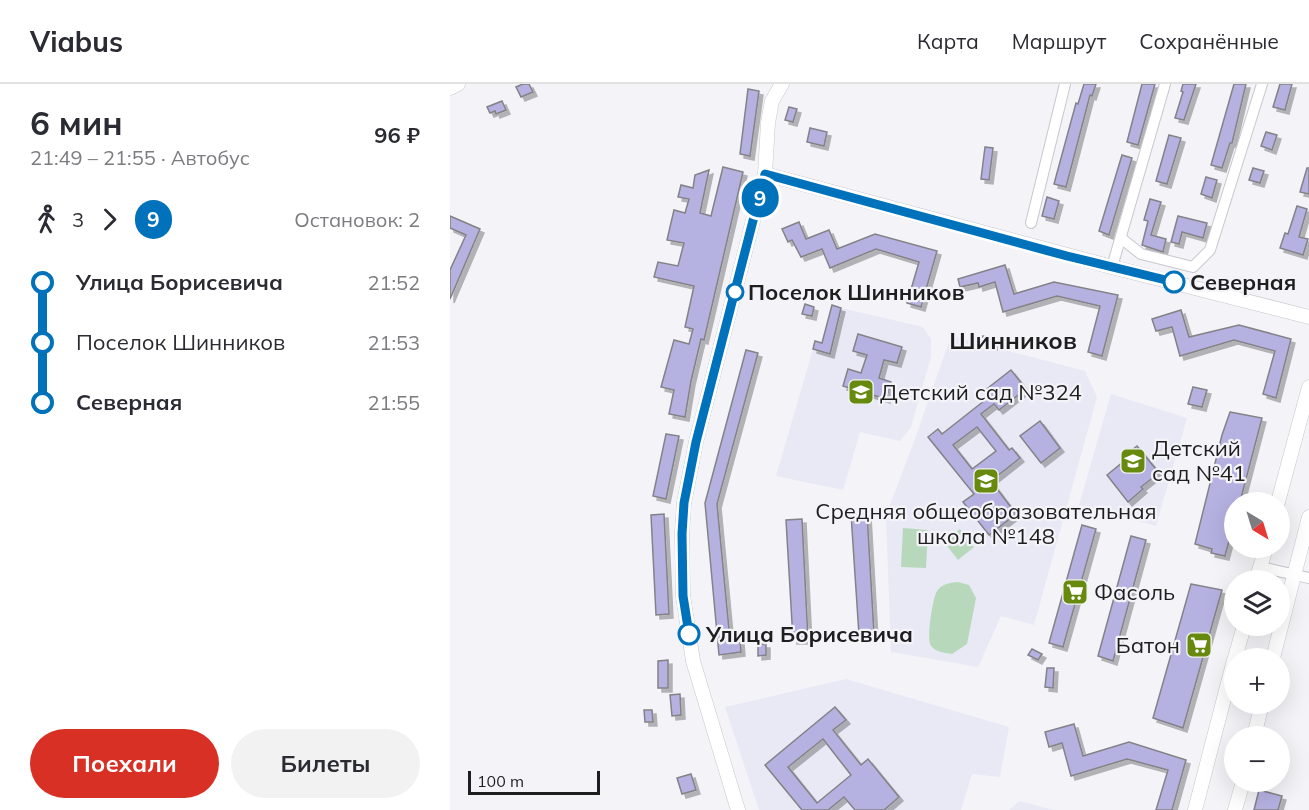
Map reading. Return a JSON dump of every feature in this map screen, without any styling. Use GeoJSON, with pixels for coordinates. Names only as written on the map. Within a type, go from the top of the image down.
{"type":"FeatureCollection","features":[{"type":"Feature","properties":{"kind":"street"},"geometry":{"type":"LineString","coordinates":[[450,88],[458,84]]}},
{"type":"Feature","properties":{"kind":"street"},"geometry":{"type":"LineString","coordinates":[[738,810],[693,661],[683,596],[682,534],[684,503],[696,442],[765,174],[768,123],[772,101],[782,84]]}},
{"type":"Feature","properties":{"kind":"street"},"geometry":{"type":"LineString","coordinates":[[1031,223],[1065,84]]}},
{"type":"Feature","properties":{"kind":"street"},"geometry":{"type":"LineString","coordinates":[[1112,267],[1122,239],[1165,84]]}},
{"type":"Feature","properties":{"kind":"street"},"geometry":{"type":"LineString","coordinates":[[1122,239],[1141,254],[1193,267],[1210,250],[1262,84]]}},
{"type":"Feature","properties":{"kind":"street"},"geometry":{"type":"LineString","coordinates":[[765,174],[1309,317]]}},
{"type":"Feature","properties":{"kind":"street"},"geometry":{"type":"LineString","coordinates":[[1281,492],[1309,387]]}},
{"type":"Feature","properties":{"kind":"street"},"geometry":{"type":"LineString","coordinates":[[1276,648],[1309,517]]}},
{"type":"Feature","properties":{"kind":"street"},"geometry":{"type":"LineString","coordinates":[[1290,574],[1309,578]]}},
{"type":"Feature","properties":{"kind":"street"},"geometry":{"type":"LineString","coordinates":[[1196,810],[1224,702]]}},
{"type":"Feature","properties":{"kind":"street"},"geometry":{"type":"LineString","coordinates":[[1235,810],[1240,792]]}},
{"type":"Feature","properties":{"kind":"shaded area","name":"Детский сад №324"},"geometry":{"type":"Polygon","coordinates":[[[841,308],[923,327],[931,339],[931,357],[911,427],[900,441],[860,432],[843,490],[776,476],[813,349],[830,353],[841,308]]]}},
{"type":"Feature","properties":{"kind":"shaded area","name":"Средняя общеобразовательная школа №148"},"geometry":{"type":"Polygon","coordinates":[[[951,336],[1085,371],[1097,397],[1034,625],[1001,616],[978,667],[891,652],[886,515],[951,336]]]}},
{"type":"Feature","properties":{"kind":"shaded area","name":"Детский сад №41"},"geometry":{"type":"Polygon","coordinates":[[[1111,394],[1187,418],[1156,526],[1079,505],[1111,394]]]}},
{"type":"Feature","properties":{"kind":"shaded area"},"geometry":{"type":"Polygon","coordinates":[[[846,679],[1009,727],[1000,777],[972,774],[961,810],[759,810],[725,707],[846,679]]]}},
{"type":"Feature","properties":{"kind":"shaded area"},"geometry":{"type":"Polygon","coordinates":[[[1019,801],[1054,810],[1009,810],[1019,801]]]}},
{"type":"Feature","properties":{"kind":"green space"},"geometry":{"type":"Polygon","coordinates":[[[903,528],[928,530],[926,568],[901,567],[903,528]]]}},
{"type":"Feature","properties":{"kind":"green space"},"geometry":{"type":"Polygon","coordinates":[[[960,529],[974,547],[958,560],[944,542],[960,529]]]}},
{"type":"Feature","properties":{"kind":"green space"},"geometry":{"type":"Polygon","coordinates":[[[958,582],[969,585],[976,598],[967,644],[952,654],[944,653],[931,646],[932,609],[939,588],[958,582]]]}},
{"type":"Feature","properties":{"kind":"building"},"geometry":{"type":"Polygon","coordinates":[[[529,84],[533,92],[521,97],[516,87],[529,84]]]}},
{"type":"Feature","properties":{"kind":"building"},"geometry":{"type":"Polygon","coordinates":[[[1084,84],[1096,84],[1092,96],[1090,95],[1066,187],[1054,184],[1076,103],[1078,104],[1084,84]]]}},
{"type":"Feature","properties":{"kind":"building"},"geometry":{"type":"Polygon","coordinates":[[[1142,84],[1155,84],[1138,145],[1127,142],[1142,84]]]}},
{"type":"Feature","properties":{"kind":"building"},"geometry":{"type":"Polygon","coordinates":[[[1183,84],[1196,84],[1184,120],[1175,118],[1183,92],[1181,91],[1183,84]]]}},
{"type":"Feature","properties":{"kind":"building"},"geometry":{"type":"Polygon","coordinates":[[[1234,84],[1246,84],[1232,143],[1230,143],[1222,168],[1211,165],[1234,84]]]}},
{"type":"Feature","properties":{"kind":"building"},"geometry":{"type":"Polygon","coordinates":[[[1280,84],[1292,84],[1285,110],[1273,107],[1280,84]]]}},
{"type":"Feature","properties":{"kind":"building"},"geometry":{"type":"Polygon","coordinates":[[[748,89],[759,91],[750,156],[740,154],[748,89]]]}},
{"type":"Feature","properties":{"kind":"building"},"geometry":{"type":"Polygon","coordinates":[[[502,101],[506,110],[496,114],[495,111],[490,113],[487,107],[502,101]]]}},
{"type":"Feature","properties":{"kind":"building"},"geometry":{"type":"Polygon","coordinates":[[[789,107],[797,109],[793,122],[785,120],[789,107]]]}},
{"type":"Feature","properties":{"kind":"building"},"geometry":{"type":"Polygon","coordinates":[[[810,128],[827,132],[824,146],[807,142],[810,128]]]}},
{"type":"Feature","properties":{"kind":"building"},"geometry":{"type":"Polygon","coordinates":[[[1266,132],[1277,135],[1272,150],[1261,146],[1266,132]]]}},
{"type":"Feature","properties":{"kind":"building"},"geometry":{"type":"Polygon","coordinates":[[[1169,135],[1181,138],[1167,184],[1156,181],[1169,135]]]}},
{"type":"Feature","properties":{"kind":"building"},"geometry":{"type":"Polygon","coordinates":[[[985,147],[993,148],[989,180],[981,179],[985,147]]]}},
{"type":"Feature","properties":{"kind":"building"},"geometry":{"type":"Polygon","coordinates":[[[1122,155],[1132,158],[1109,235],[1099,231],[1122,155]]]}},
{"type":"Feature","properties":{"kind":"building"},"geometry":{"type":"Polygon","coordinates":[[[723,167],[743,172],[704,340],[701,339],[691,381],[685,417],[669,414],[674,390],[661,387],[674,340],[689,344],[693,329],[685,327],[694,286],[654,277],[658,262],[678,266],[684,243],[667,240],[674,210],[685,213],[689,199],[678,197],[681,185],[693,188],[695,175],[709,170],[700,213],[711,216],[723,167]]]}},
{"type":"Feature","properties":{"kind":"building"},"geometry":{"type":"Polygon","coordinates":[[[1253,168],[1264,171],[1260,183],[1249,180],[1253,168]]]}},
{"type":"Feature","properties":{"kind":"building"},"geometry":{"type":"Polygon","coordinates":[[[1307,168],[1309,168],[1309,194],[1300,192],[1307,168]]]}},
{"type":"Feature","properties":{"kind":"building"},"geometry":{"type":"Polygon","coordinates":[[[1206,177],[1217,180],[1212,198],[1201,194],[1206,177]]]}},
{"type":"Feature","properties":{"kind":"building"},"geometry":{"type":"Polygon","coordinates":[[[1047,197],[1059,201],[1054,219],[1042,216],[1047,197]]]}},
{"type":"Feature","properties":{"kind":"building"},"geometry":{"type":"Polygon","coordinates":[[[1150,199],[1161,202],[1151,235],[1166,239],[1163,252],[1142,245],[1148,221],[1144,220],[1150,199]]]}},
{"type":"Feature","properties":{"kind":"building"},"geometry":{"type":"Polygon","coordinates":[[[1297,206],[1307,209],[1299,237],[1308,239],[1303,255],[1280,248],[1285,233],[1288,234],[1297,206]]]}},
{"type":"Feature","properties":{"kind":"building"},"geometry":{"type":"Polygon","coordinates":[[[450,216],[480,229],[450,299],[450,270],[466,235],[450,228],[450,216]]]}},
{"type":"Feature","properties":{"kind":"building"},"geometry":{"type":"Polygon","coordinates":[[[1178,216],[1207,223],[1203,238],[1182,232],[1179,244],[1171,242],[1178,216]]]}},
{"type":"Feature","properties":{"kind":"building"},"geometry":{"type":"Polygon","coordinates":[[[799,222],[806,239],[829,230],[837,249],[875,234],[937,251],[921,307],[907,303],[919,262],[876,249],[830,268],[822,249],[801,257],[792,240],[788,242],[782,229],[799,222]]]}},
{"type":"Feature","properties":{"kind":"building"},"geometry":{"type":"Polygon","coordinates":[[[1005,265],[1014,294],[1054,282],[1118,295],[1102,356],[1088,352],[1100,306],[1057,296],[1003,312],[995,282],[979,287],[978,283],[960,287],[958,279],[1005,265]]]}},
{"type":"Feature","properties":{"kind":"building"},"geometry":{"type":"Polygon","coordinates":[[[805,304],[814,307],[812,316],[802,314],[805,304]]]}},
{"type":"Feature","properties":{"kind":"building"},"geometry":{"type":"Polygon","coordinates":[[[832,305],[841,308],[830,354],[813,349],[815,341],[822,343],[832,305]]]}},
{"type":"Feature","properties":{"kind":"building"},"geometry":{"type":"Polygon","coordinates":[[[1181,310],[1189,337],[1239,325],[1291,339],[1276,398],[1263,394],[1275,351],[1234,340],[1180,356],[1172,327],[1156,331],[1152,319],[1181,310]]]}},
{"type":"Feature","properties":{"kind":"building"},"geometry":{"type":"Polygon","coordinates":[[[858,334],[902,347],[897,363],[884,360],[879,378],[891,382],[886,399],[843,386],[848,369],[861,373],[867,355],[853,351],[858,334]]]}},
{"type":"Feature","properties":{"kind":"building"},"geometry":{"type":"Polygon","coordinates":[[[983,336],[995,339],[993,346],[981,343],[983,336]]]}},
{"type":"Feature","properties":{"kind":"building"},"geometry":{"type":"Polygon","coordinates":[[[746,350],[758,353],[717,504],[730,640],[740,639],[741,652],[719,655],[705,503],[746,350]]]}},
{"type":"Feature","properties":{"kind":"building"},"geometry":{"type":"Polygon","coordinates":[[[1011,370],[1026,389],[999,410],[994,404],[981,414],[1009,450],[1012,448],[1020,458],[991,481],[1016,514],[989,535],[963,502],[974,494],[928,437],[938,429],[942,434],[989,397],[984,391],[1011,370]],[[977,427],[953,445],[972,469],[996,451],[977,427]]]}},
{"type":"Feature","properties":{"kind":"building"},"geometry":{"type":"Polygon","coordinates":[[[1193,387],[1207,390],[1202,407],[1188,404],[1193,387]]]}},
{"type":"Feature","properties":{"kind":"building"},"geometry":{"type":"Polygon","coordinates":[[[1230,412],[1262,418],[1243,492],[1224,492],[1224,556],[1211,553],[1212,549],[1195,544],[1222,435],[1230,412]]]}},
{"type":"Feature","properties":{"kind":"building"},"geometry":{"type":"Polygon","coordinates":[[[1040,421],[1060,448],[1041,463],[1020,436],[1040,421]]]}},
{"type":"Feature","properties":{"kind":"building"},"geometry":{"type":"Polygon","coordinates":[[[666,434],[679,436],[666,499],[653,496],[666,434]]]}},
{"type":"Feature","properties":{"kind":"building"},"geometry":{"type":"Polygon","coordinates":[[[1137,446],[1159,473],[1141,487],[1143,489],[1128,502],[1107,475],[1137,446]]]}},
{"type":"Feature","properties":{"kind":"building"},"geometry":{"type":"Polygon","coordinates":[[[867,513],[874,634],[859,635],[851,514],[867,513]]]}},
{"type":"Feature","properties":{"kind":"building"},"geometry":{"type":"Polygon","coordinates":[[[664,514],[669,614],[656,615],[651,515],[664,514]]]}},
{"type":"Feature","properties":{"kind":"building"},"geometry":{"type":"Polygon","coordinates":[[[802,519],[808,640],[793,640],[786,520],[802,519]]]}},
{"type":"Feature","properties":{"kind":"building"},"geometry":{"type":"Polygon","coordinates":[[[1082,525],[1096,529],[1063,647],[1049,643],[1082,525]]]}},
{"type":"Feature","properties":{"kind":"building"},"geometry":{"type":"Polygon","coordinates":[[[1131,536],[1146,540],[1113,661],[1098,656],[1131,536]]]}},
{"type":"Feature","properties":{"kind":"building"},"geometry":{"type":"Polygon","coordinates":[[[1191,584],[1222,590],[1183,728],[1153,718],[1191,584]]]}},
{"type":"Feature","properties":{"kind":"building"},"geometry":{"type":"Polygon","coordinates":[[[758,644],[766,644],[766,655],[758,656],[758,644]]]}},
{"type":"Feature","properties":{"kind":"building"},"geometry":{"type":"Polygon","coordinates":[[[1032,649],[1042,654],[1038,660],[1028,655],[1032,649]]]}},
{"type":"Feature","properties":{"kind":"building"},"geometry":{"type":"Polygon","coordinates":[[[668,660],[668,688],[658,688],[658,661],[668,660]]]}},
{"type":"Feature","properties":{"kind":"building"},"geometry":{"type":"Polygon","coordinates":[[[1047,668],[1054,668],[1053,688],[1045,687],[1047,668]]]}},
{"type":"Feature","properties":{"kind":"building"},"geometry":{"type":"Polygon","coordinates":[[[680,694],[681,715],[672,716],[670,695],[680,694]]]}},
{"type":"Feature","properties":{"kind":"building"},"geometry":{"type":"Polygon","coordinates":[[[835,707],[846,720],[833,730],[861,765],[868,759],[899,797],[884,810],[855,810],[844,797],[828,810],[802,810],[765,765],[835,707]],[[823,739],[788,767],[817,803],[851,775],[823,739]]]}},
{"type":"Feature","properties":{"kind":"building"},"geometry":{"type":"Polygon","coordinates":[[[644,710],[652,710],[653,722],[645,722],[644,710]]]}},
{"type":"Feature","properties":{"kind":"building"},"geometry":{"type":"Polygon","coordinates":[[[1074,724],[1083,756],[1129,742],[1186,760],[1172,810],[1156,810],[1168,770],[1127,759],[1071,776],[1062,743],[1049,747],[1045,732],[1074,724]]]}},
{"type":"Feature","properties":{"kind":"building"},"geometry":{"type":"Polygon","coordinates":[[[691,774],[696,790],[682,794],[677,778],[691,774]]]}},
{"type":"Feature","properties":{"kind":"building"},"geometry":{"type":"Polygon","coordinates":[[[1258,792],[1282,796],[1278,810],[1254,810],[1258,792]]]}},
{"type":"Feature","properties":{"kind":"bus line","name":"9"},"geometry":{"type":"LineString","coordinates":[[689,634],[683,596],[684,503],[696,442],[746,256],[765,174],[1067,256],[1174,282]]}},
{"type":"Feature","properties":{"kind":"place","name":"Северная"},"geometry":{"type":"Point","coordinates":[1174,282]}},
{"type":"Feature","properties":{"kind":"place","name":"Поселок Шинников"},"geometry":{"type":"Point","coordinates":[735,292]}},
{"type":"Feature","properties":{"kind":"place","name":"Детский сад №324"},"geometry":{"type":"Point","coordinates":[861,392]}},
{"type":"Feature","properties":{"kind":"place","name":"Детский сад №41"},"geometry":{"type":"Point","coordinates":[1133,461]}},
{"type":"Feature","properties":{"kind":"place","name":"Средняя общеобразовательная школа №148"},"geometry":{"type":"Point","coordinates":[986,481]}},
{"type":"Feature","properties":{"kind":"place","name":"Фасоль"},"geometry":{"type":"Point","coordinates":[1075,592]}},
{"type":"Feature","properties":{"kind":"place","name":"Улица Борисевича"},"geometry":{"type":"Point","coordinates":[689,634]}},
{"type":"Feature","properties":{"kind":"place","name":"Батон"},"geometry":{"type":"Point","coordinates":[1199,645]}},
{"type":"Feature","properties":{"kind":"district","name":"Шинников"},"geometry":{"type":"Point","coordinates":[1013,340]}}]}
